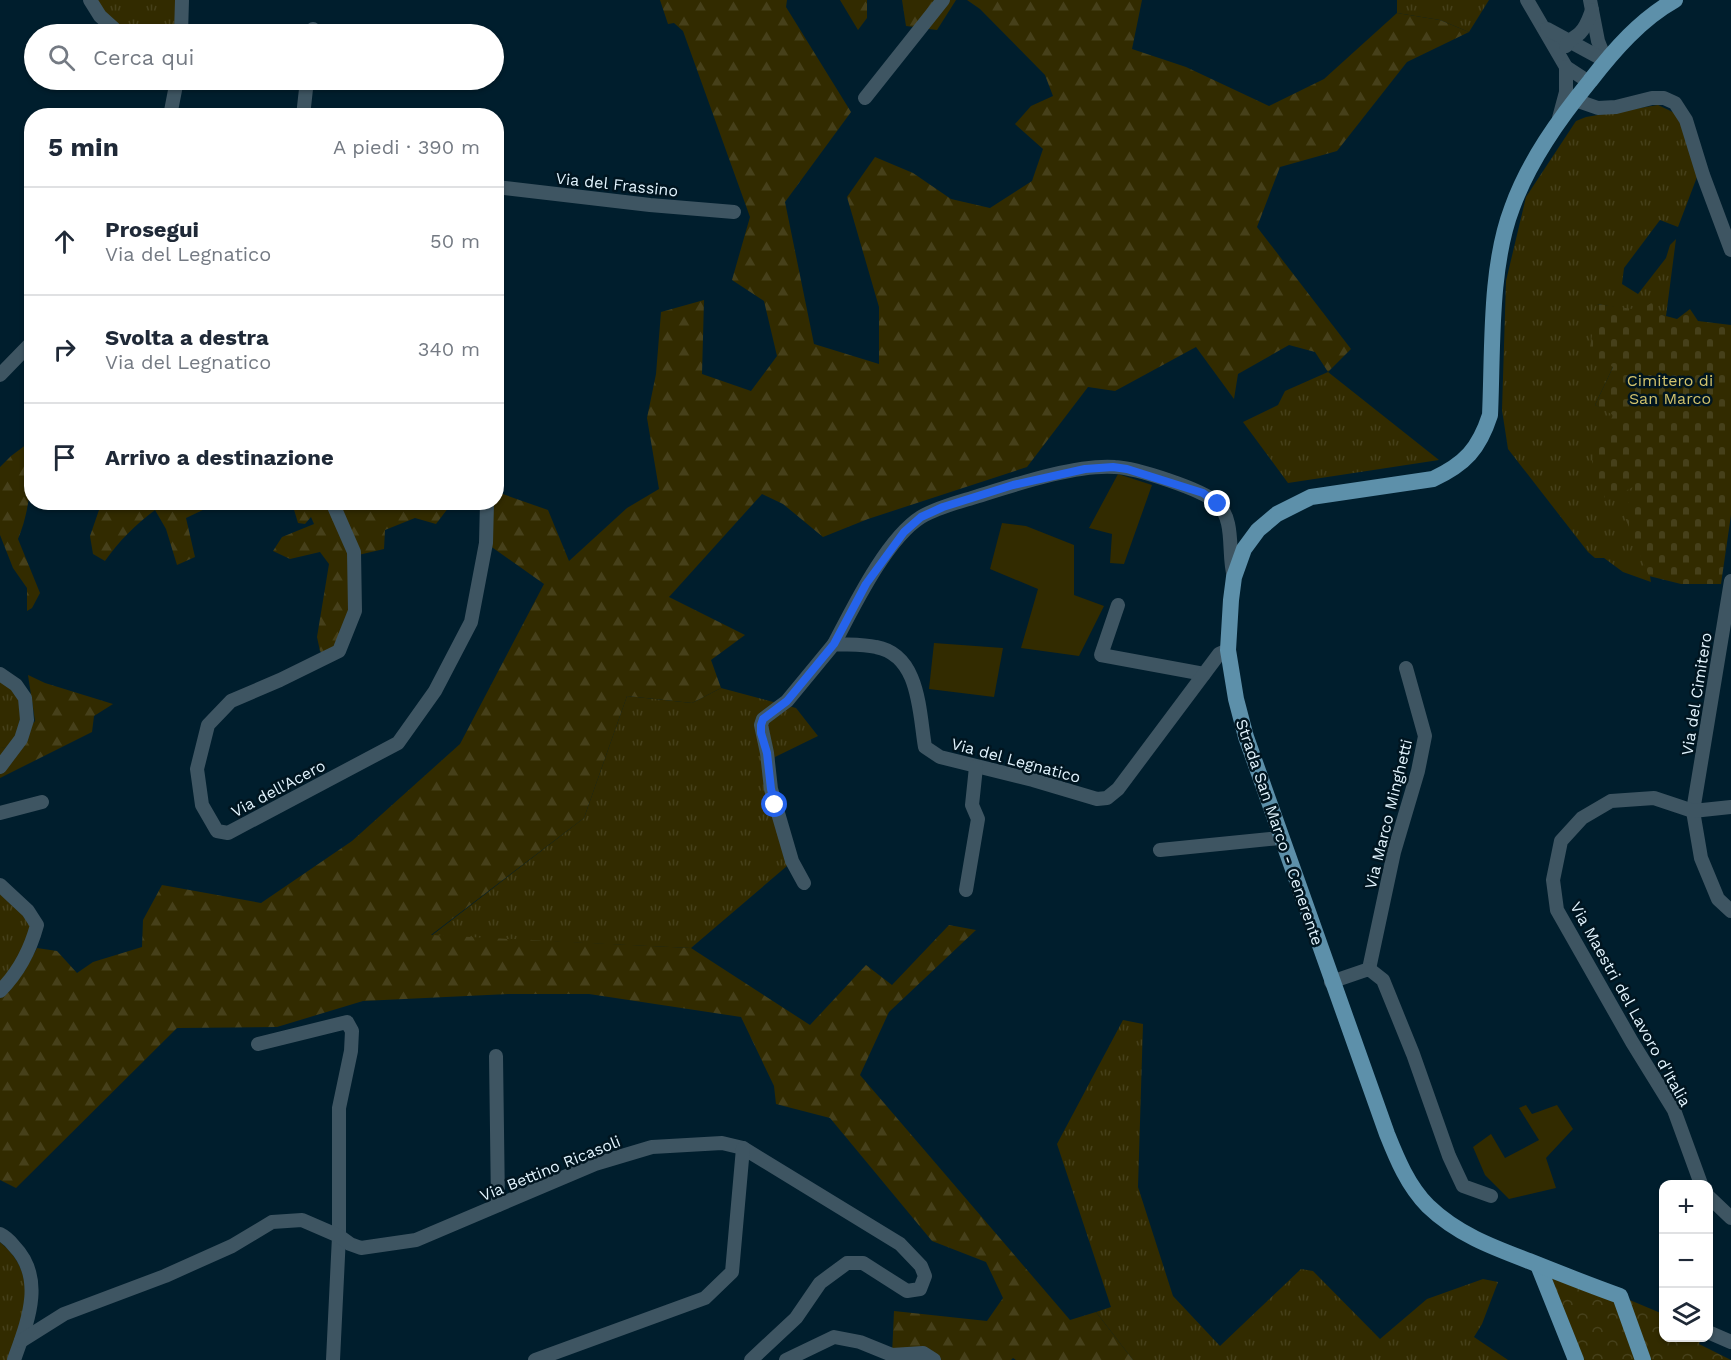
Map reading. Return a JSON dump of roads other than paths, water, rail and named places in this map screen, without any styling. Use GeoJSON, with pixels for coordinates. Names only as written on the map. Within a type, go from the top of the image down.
{"type":"FeatureCollection","features":[{"type":"Feature","properties":{"kind":"main road","name":"Strada San Marco - Cenerente"},"geometry":{"type":"LineString","coordinates":[[1643,1360],[1620,1296],[1483,1243],[1455,1228],[1427,1205],[1413,1188],[1386,1134],[1280,838],[1246,737],[1236,699],[1228,650],[1234,577],[1244,549],[1258,530],[1277,514],[1311,497],[1433,479],[1448,472],[1474,450],[1484,433],[1490,415],[1496,289],[1503,239],[1512,208],[1530,168],[1559,121],[1589,82],[1606,61],[1654,14],[1675,0]]}},
{"type":"Feature","properties":{"kind":"main road"},"geometry":{"type":"LineString","coordinates":[[1538,1265],[1576,1360]]}},
{"type":"Feature","properties":{"kind":"street"},"geometry":{"type":"LineString","coordinates":[[90,0],[100,16],[109,24]]}},
{"type":"Feature","properties":{"kind":"street"},"geometry":{"type":"LineString","coordinates":[[181,24],[182,0]]}},
{"type":"Feature","properties":{"kind":"street"},"geometry":{"type":"LineString","coordinates":[[865,98],[943,0]]}},
{"type":"Feature","properties":{"kind":"street"},"geometry":{"type":"LineString","coordinates":[[1527,0],[1564,63],[1589,82]]}},
{"type":"Feature","properties":{"kind":"street"},"geometry":{"type":"LineString","coordinates":[[1591,5],[1598,41],[1606,61]]}},
{"type":"Feature","properties":{"kind":"street"},"geometry":{"type":"LineString","coordinates":[[1559,121],[1566,92],[1564,63],[1568,41],[1580,33],[1586,25],[1591,5]]}},
{"type":"Feature","properties":{"kind":"street"},"geometry":{"type":"LineString","coordinates":[[1544,26],[1606,61]]}},
{"type":"Feature","properties":{"kind":"street"},"geometry":{"type":"LineString","coordinates":[[172,108],[175,90]]}},
{"type":"Feature","properties":{"kind":"street"},"geometry":{"type":"LineString","coordinates":[[304,108],[306,90]]}},
{"type":"Feature","properties":{"kind":"street"},"geometry":{"type":"LineString","coordinates":[[1575,100],[1598,108],[1616,107],[1652,98],[1664,98],[1675,103],[1686,120],[1703,175],[1731,250]]}},
{"type":"Feature","properties":{"kind":"street","name":"Via del Frassino"},"geometry":{"type":"LineString","coordinates":[[504,188],[734,212]]}},
{"type":"Feature","properties":{"kind":"street"},"geometry":{"type":"LineString","coordinates":[[0,375],[24,350]]}},
{"type":"Feature","properties":{"kind":"street"},"geometry":{"type":"LineString","coordinates":[[804,883],[792,861],[771,789],[761,725],[763,719],[787,701],[834,644],[866,584],[904,532],[921,517],[943,507],[1013,485],[1085,469],[1113,467],[1127,469],[1203,493],[1218,504],[1229,520],[1230,562],[1234,577]]}},
{"type":"Feature","properties":{"kind":"street","name":"Via dell'Acero"},"geometry":{"type":"LineString","coordinates":[[336,510],[354,552],[355,611],[339,651],[231,701],[208,725],[197,769],[202,805],[217,831],[228,833],[399,742],[435,691],[471,622],[486,543],[487,510]]}},
{"type":"Feature","properties":{"kind":"street","name":"Via del Cimitero"},"geometry":{"type":"LineString","coordinates":[[1731,582],[1693,812],[1701,858],[1718,899],[1731,911]]}},
{"type":"Feature","properties":{"kind":"street"},"geometry":{"type":"LineString","coordinates":[[1118,605],[1101,656],[1204,675]]}},
{"type":"Feature","properties":{"kind":"street","name":"Via del Legnatico"},"geometry":{"type":"LineString","coordinates":[[834,644],[877,647],[901,659],[915,686],[925,747],[940,757],[1033,780],[1097,799],[1107,798],[1118,789],[1219,654],[1228,650]]}},
{"type":"Feature","properties":{"kind":"street","name":"Via Marco Minghetti"},"geometry":{"type":"LineString","coordinates":[[1369,969],[1394,852],[1418,771],[1425,736],[1406,668]]}},
{"type":"Feature","properties":{"kind":"street"},"geometry":{"type":"LineString","coordinates":[[0,674],[16,685],[25,698],[27,720],[21,739],[0,767]]}},
{"type":"Feature","properties":{"kind":"street"},"geometry":{"type":"LineString","coordinates":[[966,890],[978,819],[972,805],[976,767]]}},
{"type":"Feature","properties":{"kind":"street","name":"Via Maestri del Lavoro d'Italia"},"geometry":{"type":"LineString","coordinates":[[1693,812],[1654,798],[1611,801],[1582,818],[1561,841],[1553,880],[1557,910],[1632,1042],[1674,1110],[1699,1180]]}},
{"type":"Feature","properties":{"kind":"street"},"geometry":{"type":"LineString","coordinates":[[0,813],[42,802]]}},
{"type":"Feature","properties":{"kind":"street"},"geometry":{"type":"LineString","coordinates":[[1693,812],[1731,807]]}},
{"type":"Feature","properties":{"kind":"street"},"geometry":{"type":"LineString","coordinates":[[1160,850],[1280,838]]}},
{"type":"Feature","properties":{"kind":"street"},"geometry":{"type":"LineString","coordinates":[[0,885],[28,911],[37,925],[31,947],[15,976],[0,992]]}},
{"type":"Feature","properties":{"kind":"street"},"geometry":{"type":"LineString","coordinates":[[1331,982],[1369,969],[1383,980],[1413,1054],[1449,1156],[1463,1185],[1491,1196]]}},
{"type":"Feature","properties":{"kind":"street"},"geometry":{"type":"LineString","coordinates":[[258,1044],[347,1022],[352,1031],[351,1051],[339,1108],[339,1236],[333,1360]]}},
{"type":"Feature","properties":{"kind":"street"},"geometry":{"type":"LineString","coordinates":[[496,1056],[498,1205]]}},
{"type":"Feature","properties":{"kind":"street","name":"Via Bettino Ricasoli"},"geometry":{"type":"LineString","coordinates":[[21,1341],[63,1314],[165,1276],[232,1246],[272,1222],[302,1220],[362,1248],[416,1240],[595,1164],[652,1147],[722,1143],[743,1148],[900,1245],[921,1266],[925,1276],[920,1289],[908,1291],[863,1263],[847,1263],[820,1283],[796,1318],[751,1360]]}},
{"type":"Feature","properties":{"kind":"street"},"geometry":{"type":"LineString","coordinates":[[535,1360],[705,1298],[732,1272],[743,1148]]}},
{"type":"Feature","properties":{"kind":"street"},"geometry":{"type":"LineString","coordinates":[[1713,1201],[1731,1218]]}},
{"type":"Feature","properties":{"kind":"street"},"geometry":{"type":"LineString","coordinates":[[0,1234],[26,1260],[32,1284],[32,1302],[14,1360]]}},
{"type":"Feature","properties":{"kind":"street"},"geometry":{"type":"LineString","coordinates":[[1713,1334],[1731,1342]]}},
{"type":"Feature","properties":{"kind":"street"},"geometry":{"type":"LineString","coordinates":[[786,1360],[834,1337],[860,1342],[892,1355],[923,1353],[934,1360]]}},
{"type":"Feature","properties":{"kind":"park label","name":"Cimitero di San Marco"},"geometry":{"type":"Point","coordinates":[1670,389]}}]}
